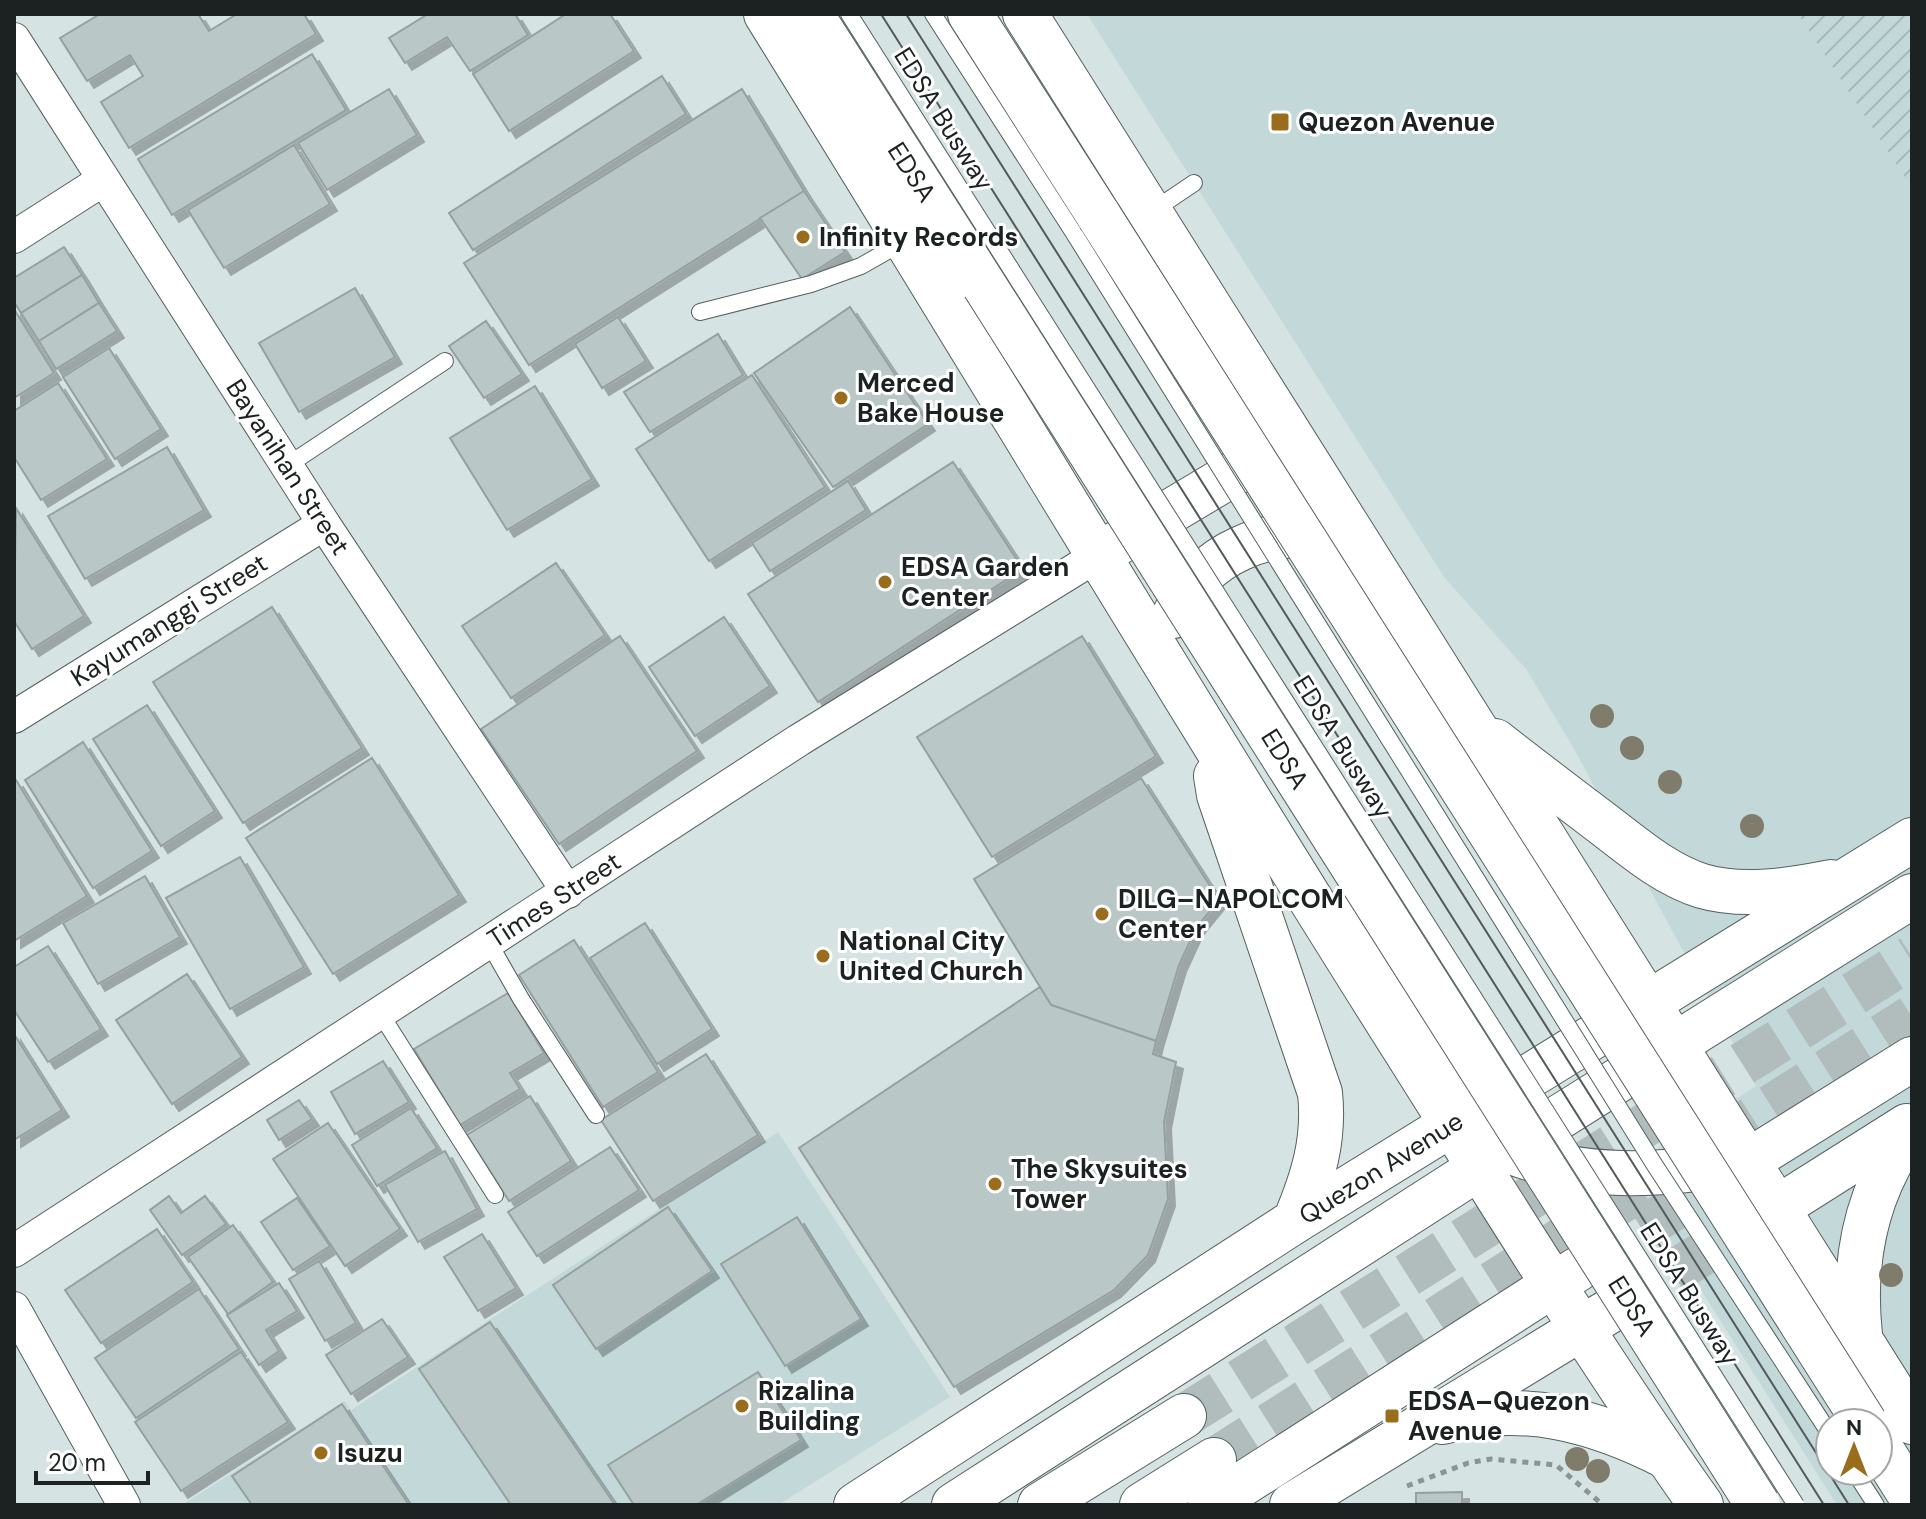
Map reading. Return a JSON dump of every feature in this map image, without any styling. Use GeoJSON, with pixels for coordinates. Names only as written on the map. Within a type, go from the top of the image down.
{"type":"FeatureCollection","features":[{"type":"Feature","properties":{"kind":"main road","name":"EDSA"},"geometry":{"type":"LineString","coordinates":[[766,14],[1212,742],[1599,1317],[1667,1457],[1701,1505]]}},
{"type":"Feature","properties":{"kind":"main road","name":"EDSA"},"geometry":{"type":"LineString","coordinates":[[811,14],[998,277],[1758,1505]]}},
{"type":"Feature","properties":{"kind":"main road"},"geometry":{"type":"LineString","coordinates":[[970,14],[1087,225],[1855,1407]]}},
{"type":"Feature","properties":{"kind":"main road"},"geometry":{"type":"LineString","coordinates":[[1025,14],[1748,1161],[1755,1221],[1868,1407]]}},
{"type":"Feature","properties":{"kind":"main road"},"geometry":{"type":"LineString","coordinates":[[1097,556],[1240,470],[1263,443],[1273,411]]}},
{"type":"Feature","properties":{"kind":"main road"},"geometry":{"type":"LineString","coordinates":[[1162,663],[1167,635],[1178,608],[1194,584],[1215,564],[1239,548],[1266,538],[1294,534],[1323,536],[1358,545]]}},
{"type":"Feature","properties":{"kind":"main road"},"geometry":{"type":"LineString","coordinates":[[1472,724],[1636,849],[1692,882],[1728,890],[1770,890],[1853,877]]}},
{"type":"Feature","properties":{"kind":"main road"},"geometry":{"type":"LineString","coordinates":[[1212,742],[1219,795],[1320,1093],[1322,1123],[1319,1153],[1295,1221]]}},
{"type":"Feature","properties":{"kind":"main road","name":"Quezon Avenue"},"geometry":{"type":"LineString","coordinates":[[856,1505],[1295,1221],[1912,840]]}},
{"type":"Feature","properties":{"kind":"main road","name":"Quezon Avenue"},"geometry":{"type":"LineString","coordinates":[[954,1505],[1493,1159],[1912,896]]}},
{"type":"Feature","properties":{"kind":"main road"},"geometry":{"type":"LineString","coordinates":[[1708,1187],[1912,1059]]}},
{"type":"Feature","properties":{"kind":"main road"},"geometry":{"type":"LineString","coordinates":[[1755,1221],[1912,1123]]}},
{"type":"Feature","properties":{"kind":"main road"},"geometry":{"type":"LineString","coordinates":[[1861,1342],[1857,1290],[1865,1227],[1883,1176],[1912,1129]]}},
{"type":"Feature","properties":{"kind":"main road"},"geometry":{"type":"LineString","coordinates":[[1493,1159],[1620,1173],[1698,1169],[1748,1161]]}},
{"type":"Feature","properties":{"kind":"main road"},"geometry":{"type":"LineString","coordinates":[[1493,1159],[1645,1188],[1694,1200],[1755,1221],[1861,1342],[1912,1422]]}},
{"type":"Feature","properties":{"kind":"main road"},"geometry":{"type":"LineString","coordinates":[[1210,1505],[1570,1274]]}},
{"type":"Feature","properties":{"kind":"main road"},"geometry":{"type":"LineString","coordinates":[[1292,1505],[1599,1317]]}},
{"type":"Feature","properties":{"kind":"main road"},"geometry":{"type":"LineString","coordinates":[[1405,1434],[1462,1417],[1501,1413],[1539,1414],[1598,1426],[1667,1457]]}},
{"type":"Feature","properties":{"kind":"main road"},"geometry":{"type":"LineString","coordinates":[[1040,1505],[1184,1416]]}},
{"type":"Feature","properties":{"kind":"main road"},"geometry":{"type":"LineString","coordinates":[[1894,1448],[1912,1477]]}},
{"type":"Feature","properties":{"kind":"main road"},"geometry":{"type":"LineString","coordinates":[[1142,1505],[1214,1460]]}},
{"type":"Feature","properties":{"kind":"main road"},"geometry":{"type":"LineString","coordinates":[[1894,1469],[1912,1498]]}},
{"type":"Feature","properties":{"kind":"street","name":"Bayanihan Street"},"geometry":{"type":"LineString","coordinates":[[14,39],[324,524],[568,892]]}},
{"type":"Feature","properties":{"kind":"street"},"geometry":{"type":"LineString","coordinates":[[14,237],[103,180]]}},
{"type":"Feature","properties":{"kind":"street","name":"Kayumanggi Street"},"geometry":{"type":"LineString","coordinates":[[14,717],[324,524]]}},
{"type":"Feature","properties":{"kind":"street","name":"Times Street"},"geometry":{"type":"LineString","coordinates":[[14,1251],[799,740],[1097,556]]}},
{"type":"Feature","properties":{"kind":"street"},"geometry":{"type":"LineString","coordinates":[[14,1308],[124,1505]]}},
{"type":"Feature","properties":{"kind":"lane","name":"EDSA Busway"},"geometry":{"type":"LineString","coordinates":[[849,14],[998,277],[1796,1505]]}},
{"type":"Feature","properties":{"kind":"lane","name":"EDSA Busway"},"geometry":{"type":"LineString","coordinates":[[933,14],[1087,225],[1654,1164],[1814,1409]]}},
{"type":"Feature","properties":{"kind":"lane"},"geometry":{"type":"LineString","coordinates":[[1150,213],[1194,183]]}},
{"type":"Feature","properties":{"kind":"lane"},"geometry":{"type":"LineString","coordinates":[[700,312],[811,284],[861,266],[907,240]]}},
{"type":"Feature","properties":{"kind":"lane"},"geometry":{"type":"LineString","coordinates":[[288,465],[445,361]]}},
{"type":"Feature","properties":{"kind":"lane"},"geometry":{"type":"LineString","coordinates":[[489,943],[521,999],[596,1115]]}},
{"type":"Feature","properties":{"kind":"lane"},"geometry":{"type":"LineString","coordinates":[[380,1013],[495,1195]]}},
{"type":"Feature","properties":{"kind":"lane"},"geometry":{"type":"LineString","coordinates":[[1864,1487],[1876,1505]]}},
{"type":"Feature","properties":{"kind":"path"},"geometry":{"type":"LineString","coordinates":[[1405,1487],[1468,1463],[1491,1459],[1556,1465],[1603,1505]]}},
{"type":"Feature","properties":{"kind":"shaded area"},"geometry":{"type":"Polygon","coordinates":[[[1087,14],[1912,14],[1912,1505],[1837,1505],[1826,1487],[1894,1487],[1894,1407],[1814,1407],[1814,1469],[1625,1170],[1756,1086],[1573,747],[1526,669],[1444,577],[1087,14]]]}},
{"type":"Feature","properties":{"kind":"shaded area"},"geometry":{"type":"Polygon","coordinates":[[[1798,14],[1912,14],[1912,188],[1798,14]]]}},
{"type":"Feature","properties":{"kind":"shaded area"},"geometry":{"type":"Polygon","coordinates":[[[778,1132],[950,1397],[778,1505],[182,1505],[345,1401],[351,1410],[778,1132]]]}},
{"type":"Feature","properties":{"kind":"building"},"geometry":{"type":"Polygon","coordinates":[[[100,14],[198,14],[209,31],[237,14],[304,14],[316,34],[129,148],[101,102],[143,76],[130,55],[87,81],[60,38],[100,14]]]}},
{"type":"Feature","properties":{"kind":"building"},"geometry":{"type":"Polygon","coordinates":[[[428,14],[515,14],[528,35],[470,71],[447,37],[405,63],[389,38],[428,14]]]}},
{"type":"Feature","properties":{"kind":"building"},"geometry":{"type":"Polygon","coordinates":[[[566,14],[610,14],[634,51],[509,131],[473,74],[566,14]]]}},
{"type":"Feature","properties":{"kind":"building"},"geometry":{"type":"Polygon","coordinates":[[[312,54],[346,110],[172,215],[138,159],[312,54]]]}},
{"type":"Feature","properties":{"kind":"building"},"geometry":{"type":"Polygon","coordinates":[[[662,76],[686,114],[473,250],[449,213],[662,76]]]}},
{"type":"Feature","properties":{"kind":"building"},"geometry":{"type":"Polygon","coordinates":[[[389,89],[417,135],[327,190],[298,143],[389,89]]]}},
{"type":"Feature","properties":{"kind":"building"},"geometry":{"type":"Polygon","coordinates":[[[742,89],[804,191],[529,365],[464,263],[742,89]]]}},
{"type":"Feature","properties":{"kind":"building"},"geometry":{"type":"Polygon","coordinates":[[[294,145],[330,204],[224,268],[188,210],[294,145]]]}},
{"type":"Feature","properties":{"kind":"building","name":"Infinity Records"},"geometry":{"type":"Polygon","coordinates":[[[804,191],[845,252],[802,279],[760,218],[804,191]]]}},
{"type":"Feature","properties":{"kind":"building"},"geometry":{"type":"Polygon","coordinates":[[[64,247],[82,275],[21,313],[14,302],[14,278],[64,247]]]}},
{"type":"Feature","properties":{"kind":"building"},"geometry":{"type":"Polygon","coordinates":[[[82,275],[99,303],[39,341],[21,313],[82,275]]]}},
{"type":"Feature","properties":{"kind":"building"},"geometry":{"type":"Polygon","coordinates":[[[355,288],[395,357],[299,412],[259,343],[355,288]]]}},
{"type":"Feature","properties":{"kind":"building"},"geometry":{"type":"Polygon","coordinates":[[[99,303],[117,331],[56,369],[39,341],[99,303]]]}},
{"type":"Feature","properties":{"kind":"building","name":"Merced Bake House"},"geometry":{"type":"Polygon","coordinates":[[[850,307],[928,424],[833,487],[754,373],[850,307]]]}},
{"type":"Feature","properties":{"kind":"building"},"geometry":{"type":"Polygon","coordinates":[[[14,309],[54,373],[14,398],[14,309]]]}},
{"type":"Feature","properties":{"kind":"building"},"geometry":{"type":"Polygon","coordinates":[[[618,317],[646,361],[602,388],[575,344],[618,317]]]}},
{"type":"Feature","properties":{"kind":"building"},"geometry":{"type":"Polygon","coordinates":[[[486,321],[522,374],[484,398],[449,346],[486,321]]]}},
{"type":"Feature","properties":{"kind":"building"},"geometry":{"type":"Polygon","coordinates":[[[718,334],[743,375],[650,432],[624,392],[718,334]]]}},
{"type":"Feature","properties":{"kind":"building"},"geometry":{"type":"Polygon","coordinates":[[[109,348],[161,429],[115,459],[63,377],[109,348]]]}},
{"type":"Feature","properties":{"kind":"building"},"geometry":{"type":"Polygon","coordinates":[[[752,375],[825,487],[709,561],[636,449],[752,375]]]}},
{"type":"Feature","properties":{"kind":"building"},"geometry":{"type":"Polygon","coordinates":[[[58,383],[107,459],[41,500],[14,457],[14,411],[58,383]]]}},
{"type":"Feature","properties":{"kind":"building"},"geometry":{"type":"Polygon","coordinates":[[[535,386],[592,479],[507,530],[450,438],[535,386]]]}},
{"type":"Feature","properties":{"kind":"building"},"geometry":{"type":"Polygon","coordinates":[[[167,447],[204,510],[85,579],[48,516],[167,447]]]}},
{"type":"Feature","properties":{"kind":"building","name":"EDSA Garden Center"},"geometry":{"type":"Polygon","coordinates":[[[953,462],[1023,569],[818,702],[748,594],[953,462]]]}},
{"type":"Feature","properties":{"kind":"building"},"geometry":{"type":"Polygon","coordinates":[[[848,481],[866,510],[770,571],[752,543],[848,481]]]}},
{"type":"Feature","properties":{"kind":"building"},"geometry":{"type":"Polygon","coordinates":[[[16,508],[84,616],[32,649],[14,621],[16,508]]]}},
{"type":"Feature","properties":{"kind":"building"},"geometry":{"type":"Polygon","coordinates":[[[556,563],[605,635],[511,698],[462,626],[556,563]]]}},
{"type":"Feature","properties":{"kind":"building"},"geometry":{"type":"Polygon","coordinates":[[[272,607],[362,748],[243,823],[153,682],[272,607]]]}},
{"type":"Feature","properties":{"kind":"building"},"geometry":{"type":"Polygon","coordinates":[[[724,617],[770,686],[695,736],[649,667],[724,617]]]}},
{"type":"Feature","properties":{"kind":"building"},"geometry":{"type":"Polygon","coordinates":[[[620,636],[697,751],[559,844],[481,729],[620,636]]]}},
{"type":"Feature","properties":{"kind":"building"},"geometry":{"type":"Polygon","coordinates":[[[1082,636],[1156,756],[992,857],[917,737],[1082,636]]]}},
{"type":"Feature","properties":{"kind":"building"},"geometry":{"type":"Polygon","coordinates":[[[147,705],[215,811],[161,846],[93,739],[147,705]]]}},
{"type":"Feature","properties":{"kind":"building"},"geometry":{"type":"Polygon","coordinates":[[[83,742],[152,851],[93,888],[25,780],[83,742]]]}},
{"type":"Feature","properties":{"kind":"building"},"geometry":{"type":"Polygon","coordinates":[[[372,758],[459,895],[333,974],[246,838],[372,758]]]}},
{"type":"Feature","properties":{"kind":"building","name":"DILG–NAPOLCOM Center"},"geometry":{"type":"Polygon","coordinates":[[[1141,778],[1219,900],[1196,928],[1179,965],[1156,1041],[1051,1005],[974,879],[1141,778]]]}},
{"type":"Feature","properties":{"kind":"building"},"geometry":{"type":"Polygon","coordinates":[[[14,781],[87,896],[14,941],[14,781]]]}},
{"type":"Feature","properties":{"kind":"building"},"geometry":{"type":"Polygon","coordinates":[[[240,857],[304,967],[230,1009],[166,898],[240,857]]]}},
{"type":"Feature","properties":{"kind":"building"},"geometry":{"type":"Polygon","coordinates":[[[145,876],[180,937],[98,984],[63,923],[145,876]]]}},
{"type":"Feature","properties":{"kind":"building"},"geometry":{"type":"Polygon","coordinates":[[[645,923],[712,1029],[657,1064],[590,958],[645,923]]]}},
{"type":"Feature","properties":{"kind":"building"},"geometry":{"type":"Polygon","coordinates":[[[574,940],[658,1072],[603,1107],[519,975],[574,940]]]}},
{"type":"Feature","properties":{"kind":"building"},"geometry":{"type":"Polygon","coordinates":[[[48,946],[101,1029],[48,1062],[14,1010],[14,967],[48,946]]]}},
{"type":"Feature","properties":{"kind":"building"},"geometry":{"type":"Polygon","coordinates":[[[187,974],[242,1057],[172,1104],[116,1020],[187,974]]]}},
{"type":"Feature","properties":{"kind":"building","name":"The Skysuites Tower"},"geometry":{"type":"Polygon","coordinates":[[[1040,987],[1051,1005],[1156,1041],[1153,1054],[1176,1062],[1164,1122],[1168,1199],[1148,1255],[1114,1290],[954,1387],[799,1148],[1040,987]]]}},
{"type":"Feature","properties":{"kind":"building"},"geometry":{"type":"Polygon","coordinates":[[[508,993],[544,1053],[510,1073],[520,1089],[460,1125],[414,1049],[508,993]]]}},
{"type":"Feature","properties":{"kind":"building"},"geometry":{"type":"Polygon","coordinates":[[[14,1034],[62,1110],[14,1140],[14,1034]]]}},
{"type":"Feature","properties":{"kind":"building"},"geometry":{"type":"Polygon","coordinates":[[[706,1054],[758,1135],[653,1201],[601,1120],[706,1054]]]}},
{"type":"Feature","properties":{"kind":"building"},"geometry":{"type":"Polygon","coordinates":[[[383,1061],[409,1102],[355,1134],[331,1092],[383,1061]]]}},
{"type":"Feature","properties":{"kind":"building"},"geometry":{"type":"Polygon","coordinates":[[[530,1096],[571,1161],[509,1201],[467,1135],[530,1096]]]}},
{"type":"Feature","properties":{"kind":"building"},"geometry":{"type":"Polygon","coordinates":[[[299,1100],[312,1119],[279,1140],[267,1120],[299,1100]]]}},
{"type":"Feature","properties":{"kind":"building"},"geometry":{"type":"Polygon","coordinates":[[[411,1108],[437,1148],[377,1186],[352,1145],[411,1108]]]}},
{"type":"Feature","properties":{"kind":"building"},"geometry":{"type":"Polygon","coordinates":[[[328,1123],[400,1229],[345,1266],[273,1159],[328,1123]]]}},
{"type":"Feature","properties":{"kind":"building"},"geometry":{"type":"Polygon","coordinates":[[[610,1147],[639,1190],[537,1256],[508,1212],[610,1147]]]}},
{"type":"Feature","properties":{"kind":"building"},"geometry":{"type":"Polygon","coordinates":[[[445,1151],[477,1209],[418,1242],[385,1185],[445,1151]]]}},
{"type":"Feature","properties":{"kind":"building"},"geometry":{"type":"Polygon","coordinates":[[[169,1196],[181,1213],[205,1196],[226,1224],[182,1255],[150,1210],[169,1196]]]}},
{"type":"Feature","properties":{"kind":"building"},"geometry":{"type":"Polygon","coordinates":[[[297,1198],[330,1246],[293,1270],[261,1222],[297,1198]]]}},
{"type":"Feature","properties":{"kind":"building"},"geometry":{"type":"Polygon","coordinates":[[[668,1207],[712,1271],[596,1349],[553,1285],[668,1207]]]}},
{"type":"Feature","properties":{"kind":"building"},"geometry":{"type":"Polygon","coordinates":[[[797,1217],[861,1319],[785,1366],[721,1264],[797,1217]]]}},
{"type":"Feature","properties":{"kind":"building"},"geometry":{"type":"Polygon","coordinates":[[[233,1225],[273,1282],[228,1314],[188,1257],[233,1225]]]}},
{"type":"Feature","properties":{"kind":"building"},"geometry":{"type":"Polygon","coordinates":[[[157,1229],[193,1282],[101,1343],[65,1290],[157,1229]]]}},
{"type":"Feature","properties":{"kind":"building"},"geometry":{"type":"Polygon","coordinates":[[[482,1234],[516,1288],[478,1311],[444,1257],[482,1234]]]}},
{"type":"Feature","properties":{"kind":"building"},"geometry":{"type":"Polygon","coordinates":[[[319,1261],[356,1323],[325,1341],[289,1279],[319,1261]]]}},
{"type":"Feature","properties":{"kind":"building"},"geometry":{"type":"Polygon","coordinates":[[[279,1283],[297,1311],[266,1330],[279,1351],[259,1365],[227,1315],[279,1283]]]}},
{"type":"Feature","properties":{"kind":"building"},"geometry":{"type":"Polygon","coordinates":[[[199,1289],[239,1349],[136,1418],[95,1358],[199,1289]]]}},
{"type":"Feature","properties":{"kind":"building"},"geometry":{"type":"Polygon","coordinates":[[[382,1319],[408,1357],[351,1394],[326,1355],[382,1319]]]}},
{"type":"Feature","properties":{"kind":"building"},"geometry":{"type":"Polygon","coordinates":[[[490,1322],[615,1505],[511,1505],[419,1369],[490,1322]]]}},
{"type":"Feature","properties":{"kind":"building"},"geometry":{"type":"Polygon","coordinates":[[[241,1352],[288,1422],[181,1491],[135,1422],[241,1352]]]}},
{"type":"Feature","properties":{"kind":"building","name":"Rizalina Building"},"geometry":{"type":"Polygon","coordinates":[[[758,1372],[801,1440],[696,1505],[634,1505],[608,1465],[758,1372]]]}},
{"type":"Feature","properties":{"kind":"building","name":"Isuzu"},"geometry":{"type":"Polygon","coordinates":[[[342,1404],[409,1505],[252,1505],[232,1476],[342,1404]]]}},
{"type":"Feature","properties":{"kind":"building"},"geometry":{"type":"Polygon","coordinates":[[[1462,1492],[1462,1505],[1416,1505],[1416,1493],[1462,1492]]]}},
{"type":"Feature","properties":{"kind":"tunnel"},"geometry":{"type":"LineString","coordinates":[[1184,1416],[1912,957]]}},
{"type":"Feature","properties":{"kind":"tunnel"},"geometry":{"type":"LineString","coordinates":[[1214,1460],[1912,1017]]}},
{"type":"Feature","properties":{"kind":"tunnel"},"geometry":{"type":"LineString","coordinates":[[1586,1264],[1708,1187]]}},
{"type":"Feature","properties":{"kind":"tunnel"},"geometry":{"type":"LineString","coordinates":[[1616,1307],[1735,1234]]}},
{"type":"Feature","properties":{"kind":"tram line"},"geometry":{"type":"LineString","coordinates":[[881,14],[1824,1505]]}},
{"type":"Feature","properties":{"kind":"tram line"},"geometry":{"type":"LineString","coordinates":[[906,14],[1849,1505]]}},
{"type":"Feature","properties":{"kind":"place","name":"Quezon Avenue"},"geometry":{"type":"Point","coordinates":[1280,122]}},
{"type":"Feature","properties":{"kind":"place","name":"Infinity Records"},"geometry":{"type":"Point","coordinates":[803,237]}},
{"type":"Feature","properties":{"kind":"place","name":"Merced Bake House"},"geometry":{"type":"Point","coordinates":[841,398]}},
{"type":"Feature","properties":{"kind":"place","name":"EDSA Garden Center"},"geometry":{"type":"Point","coordinates":[885,582]}},
{"type":"Feature","properties":{"kind":"place","name":"DILG–NAPOLCOM Center"},"geometry":{"type":"Point","coordinates":[1102,914]}},
{"type":"Feature","properties":{"kind":"place","name":"National City United Church"},"geometry":{"type":"Point","coordinates":[823,956]}},
{"type":"Feature","properties":{"kind":"place","name":"The Skysuites Tower"},"geometry":{"type":"Point","coordinates":[995,1184]}},
{"type":"Feature","properties":{"kind":"place","name":"Rizalina Building"},"geometry":{"type":"Point","coordinates":[742,1406]}},
{"type":"Feature","properties":{"kind":"place","name":"EDSA–Quezon Avenue"},"geometry":{"type":"Point","coordinates":[1392,1416]}},
{"type":"Feature","properties":{"kind":"place","name":"Isuzu"},"geometry":{"type":"Point","coordinates":[321,1453]}}]}
